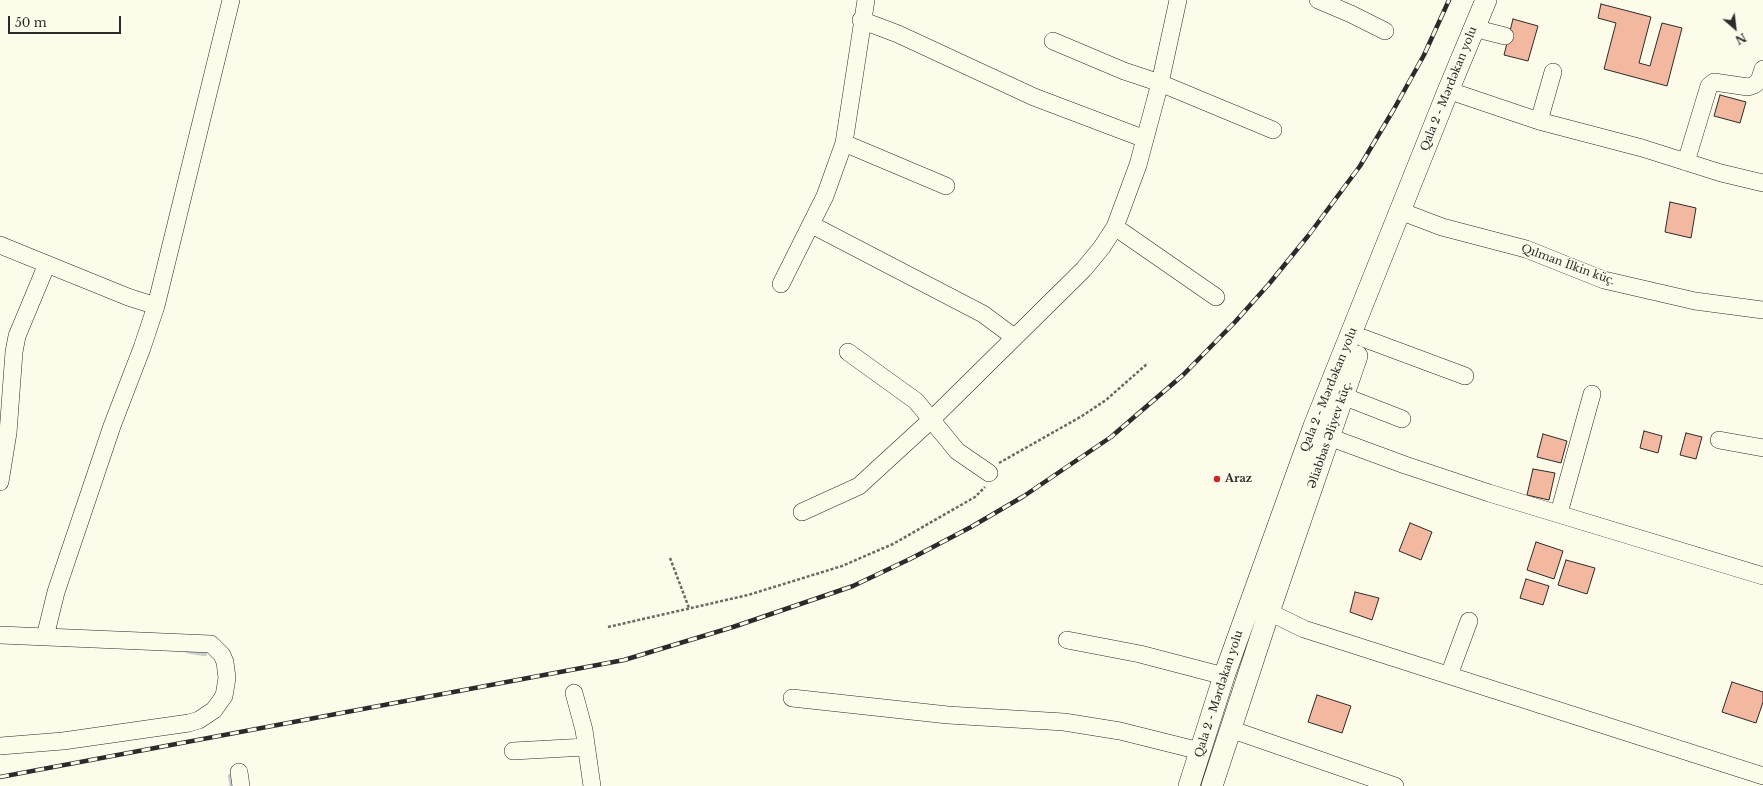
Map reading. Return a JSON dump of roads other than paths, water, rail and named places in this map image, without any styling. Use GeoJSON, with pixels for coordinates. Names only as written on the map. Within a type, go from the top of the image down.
{"type":"FeatureCollection","features":[{"type":"Feature","properties":{"kind":"main road","name":"Qala 2 - Mərdəkan yolu"},"geometry":{"type":"LineString","coordinates":[[1189,786],[1224,676],[1314,426],[1405,213],[1486,0]]}},
{"type":"Feature","properties":{"kind":"main road","name":"Əliabbas Əliyev küç."},"geometry":{"type":"LineString","coordinates":[[1212,786],[1269,612],[1405,213],[1459,94],[1497,0]]}},
{"type":"Feature","properties":{"kind":"street"},"geometry":{"type":"LineString","coordinates":[[45,637],[56,592],[109,434],[142,348],[156,306],[231,0]]}},
{"type":"Feature","properties":{"kind":"street"},"geometry":{"type":"LineString","coordinates":[[781,284],[825,196],[844,143],[861,20],[866,0]]}},
{"type":"Feature","properties":{"kind":"street"},"geometry":{"type":"LineString","coordinates":[[802,512],[859,486],[932,419],[1084,269],[1102,247],[1115,227],[1138,165],[1160,82],[1178,0]]}},
{"type":"Feature","properties":{"kind":"street"},"geometry":{"type":"LineString","coordinates":[[1318,0],[1385,31]]}},
{"type":"Feature","properties":{"kind":"street"},"geometry":{"type":"LineString","coordinates":[[861,20],[898,34],[1034,97],[1145,139]]}},
{"type":"Feature","properties":{"kind":"street"},"geometry":{"type":"LineString","coordinates":[[1484,31],[1505,36]]}},
{"type":"Feature","properties":{"kind":"street"},"geometry":{"type":"LineString","coordinates":[[1053,41],[1124,71],[1160,82],[1273,130]]}},
{"type":"Feature","properties":{"kind":"street"},"geometry":{"type":"LineString","coordinates":[[1686,162],[1709,86],[1714,82],[1748,87],[1754,85],[1758,81],[1763,69]]}},
{"type":"Feature","properties":{"kind":"street"},"geometry":{"type":"LineString","coordinates":[[1539,121],[1553,72]]}},
{"type":"Feature","properties":{"kind":"street"},"geometry":{"type":"LineString","coordinates":[[1459,94],[1539,121],[1642,148],[1721,173],[1763,182]]}},
{"type":"Feature","properties":{"kind":"street"},"geometry":{"type":"LineString","coordinates":[[844,143],[946,186]]}},
{"type":"Feature","properties":{"kind":"street","name":"Qılman İlkin küç."},"geometry":{"type":"LineString","coordinates":[[1405,213],[1442,227],[1526,249],[1591,275],[1616,283],[1694,301],[1763,310]]}},
{"type":"Feature","properties":{"kind":"street"},"geometry":{"type":"LineString","coordinates":[[812,224],[983,314],[1014,337]]}},
{"type":"Feature","properties":{"kind":"street"},"geometry":{"type":"LineString","coordinates":[[1115,227],[1216,298]]}},
{"type":"Feature","properties":{"kind":"street"},"geometry":{"type":"LineString","coordinates":[[0,245],[128,297],[156,306]]}},
{"type":"Feature","properties":{"kind":"street"},"geometry":{"type":"LineString","coordinates":[[0,482],[8,433],[14,352],[17,336],[47,264]]}},
{"type":"Feature","properties":{"kind":"street"},"geometry":{"type":"LineString","coordinates":[[1363,338],[1465,376]]}},
{"type":"Feature","properties":{"kind":"street"},"geometry":{"type":"LineString","coordinates":[[848,352],[916,400],[956,451],[989,474]]}},
{"type":"Feature","properties":{"kind":"street"},"geometry":{"type":"LineString","coordinates":[[1558,513],[1592,394]]}},
{"type":"Feature","properties":{"kind":"street"},"geometry":{"type":"LineString","coordinates":[[1343,396],[1402,419]]}},
{"type":"Feature","properties":{"kind":"street"},"geometry":{"type":"LineString","coordinates":[[1329,437],[1405,465],[1489,493],[1763,576]]}},
{"type":"Feature","properties":{"kind":"street"},"geometry":{"type":"LineString","coordinates":[[1720,440],[1763,448]]}},
{"type":"Feature","properties":{"kind":"street"},"geometry":{"type":"LineString","coordinates":[[1269,612],[1304,629],[1763,776]]}},
{"type":"Feature","properties":{"kind":"street"},"geometry":{"type":"LineString","coordinates":[[1449,675],[1469,621]]}},
{"type":"Feature","properties":{"kind":"street"},"geometry":{"type":"LineString","coordinates":[[0,635],[211,644],[222,655],[225,662],[227,678],[224,696],[214,710],[199,720],[189,724],[63,741],[0,746]]}},
{"type":"Feature","properties":{"kind":"street"},"geometry":{"type":"LineString","coordinates":[[1067,640],[1155,658],[1224,676]]}},
{"type":"Feature","properties":{"kind":"street"},"geometry":{"type":"LineString","coordinates":[[574,693],[586,747],[592,786]]}},
{"type":"Feature","properties":{"kind":"street"},"geometry":{"type":"LineString","coordinates":[[792,698],[948,715],[1064,722],[1120,731],[1200,751]]}},
{"type":"Feature","properties":{"kind":"street"},"geometry":{"type":"LineString","coordinates":[[1230,729],[1395,786]]}},
{"type":"Feature","properties":{"kind":"street"},"geometry":{"type":"LineString","coordinates":[[513,751],[586,747]]}},
{"type":"Feature","properties":{"kind":"waterway"},"geometry":{"type":"LineString","coordinates":[[187,651],[205,654]]}},
{"type":"Feature","properties":{"kind":"waterway"},"geometry":{"type":"LineString","coordinates":[[230,776],[232,786]]}},
{"type":"Feature","properties":{"kind":"railway"},"geometry":{"type":"LineString","coordinates":[[0,777],[624,660],[733,627],[853,586],[912,558],[971,527],[1024,496],[1111,437],[1183,375],[1235,322],[1269,284],[1308,236],[1360,166],[1424,55],[1449,0]]}},
{"type":"Feature","properties":{"kind":"place","name":"Araz"},"geometry":{"type":"Point","coordinates":[1217,479]}}]}
